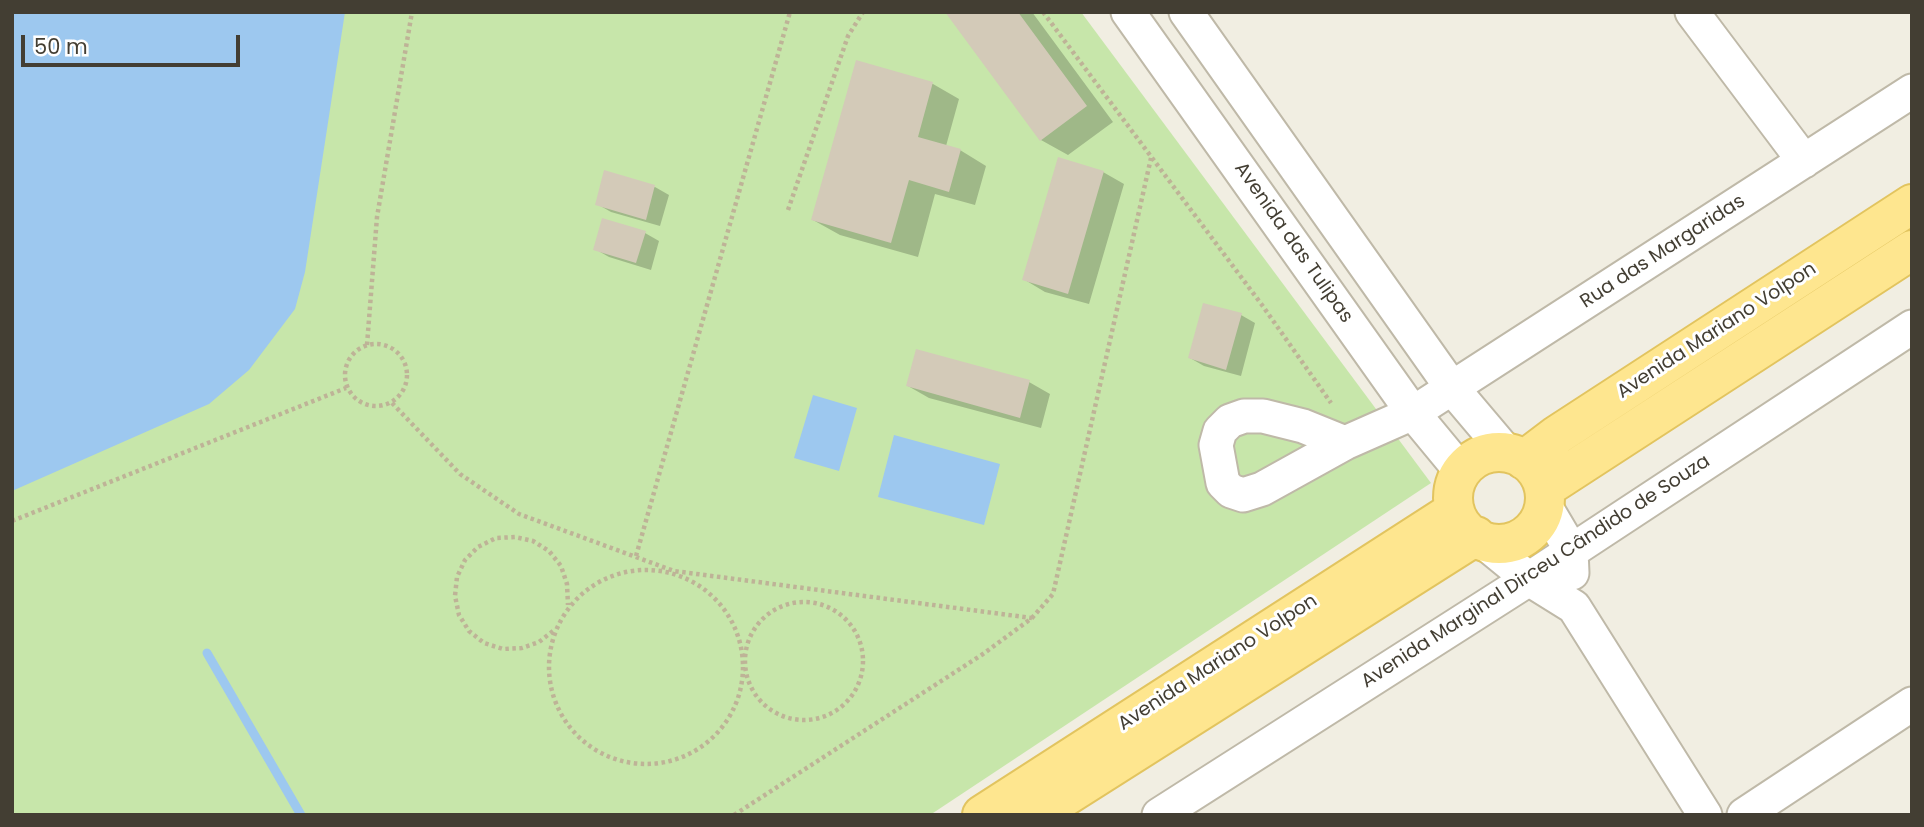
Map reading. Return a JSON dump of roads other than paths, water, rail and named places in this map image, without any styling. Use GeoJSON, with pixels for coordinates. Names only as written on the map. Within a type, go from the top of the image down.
{"type":"FeatureCollection","features":[{"type":"Feature","properties":{"kind":"main road","name":"Avenida Mariano Volpon"},"geometry":{"type":"LineString","coordinates":[[1530,477],[1557,435],[1912,204]]}},
{"type":"Feature","properties":{"kind":"main road","name":"Avenida Mariano Volpon"},"geometry":{"type":"LineString","coordinates":[[1530,477],[1580,468],[1912,250]]}},
{"type":"Feature","properties":{"kind":"main road"},"geometry":{"type":"LineString","coordinates":[[1489,453],[1530,477],[1538,524],[1523,538],[1505,544],[1472,530],[1453,490],[1461,471],[1474,460],[1489,453]]}},
{"type":"Feature","properties":{"kind":"main road","name":"Avenida Mariano Volpon"},"geometry":{"type":"LineString","coordinates":[[982,815],[1472,530]]}},
{"type":"Feature","properties":{"kind":"main road","name":"Avenida Mariano Volpon"},"geometry":{"type":"LineString","coordinates":[[1036,815],[1453,548],[1472,530]]}},
{"type":"Feature","properties":{"kind":"street","name":"Avenida das Tulipas"},"geometry":{"type":"LineString","coordinates":[[1128,12],[1413,413],[1461,471]]}},
{"type":"Feature","properties":{"kind":"street"},"geometry":{"type":"LineString","coordinates":[[1692,12],[1804,161]]}},
{"type":"Feature","properties":{"kind":"street"},"geometry":{"type":"LineString","coordinates":[[1150,40],[1187,13],[1452,388],[1530,477],[1571,550],[1574,607]]}},
{"type":"Feature","properties":{"kind":"street","name":"Rua das Margaridas"},"geometry":{"type":"LineString","coordinates":[[1351,441],[1413,413],[1912,91]]}},
{"type":"Feature","properties":{"kind":"street","name":"Avenida Marginal Dirceu Cândido de Souza"},"geometry":{"type":"LineString","coordinates":[[1159,815],[1530,579],[1912,327]]}},
{"type":"Feature","properties":{"kind":"street"},"geometry":{"type":"LineString","coordinates":[[1472,530],[1530,579],[1574,607],[1704,815]]}},
{"type":"Feature","properties":{"kind":"street"},"geometry":{"type":"LineString","coordinates":[[1744,815],[1912,704]]}},
{"type":"Feature","properties":{"kind":"water"},"geometry":{"type":"Polygon","coordinates":[[[12,12],[345,12],[305,272],[295,309],[249,370],[209,404],[12,491],[12,12]]]}},
{"type":"Feature","properties":{"kind":"water"},"geometry":{"type":"Polygon","coordinates":[[[813,395],[857,408],[839,471],[794,458],[813,395]]]}},
{"type":"Feature","properties":{"kind":"water"},"geometry":{"type":"Polygon","coordinates":[[[894,435],[1000,464],[984,525],[878,497],[894,435]]]}},
{"type":"Feature","properties":{"kind":"waterway"},"geometry":{"type":"LineString","coordinates":[[207,653],[301,815]]}}]}
